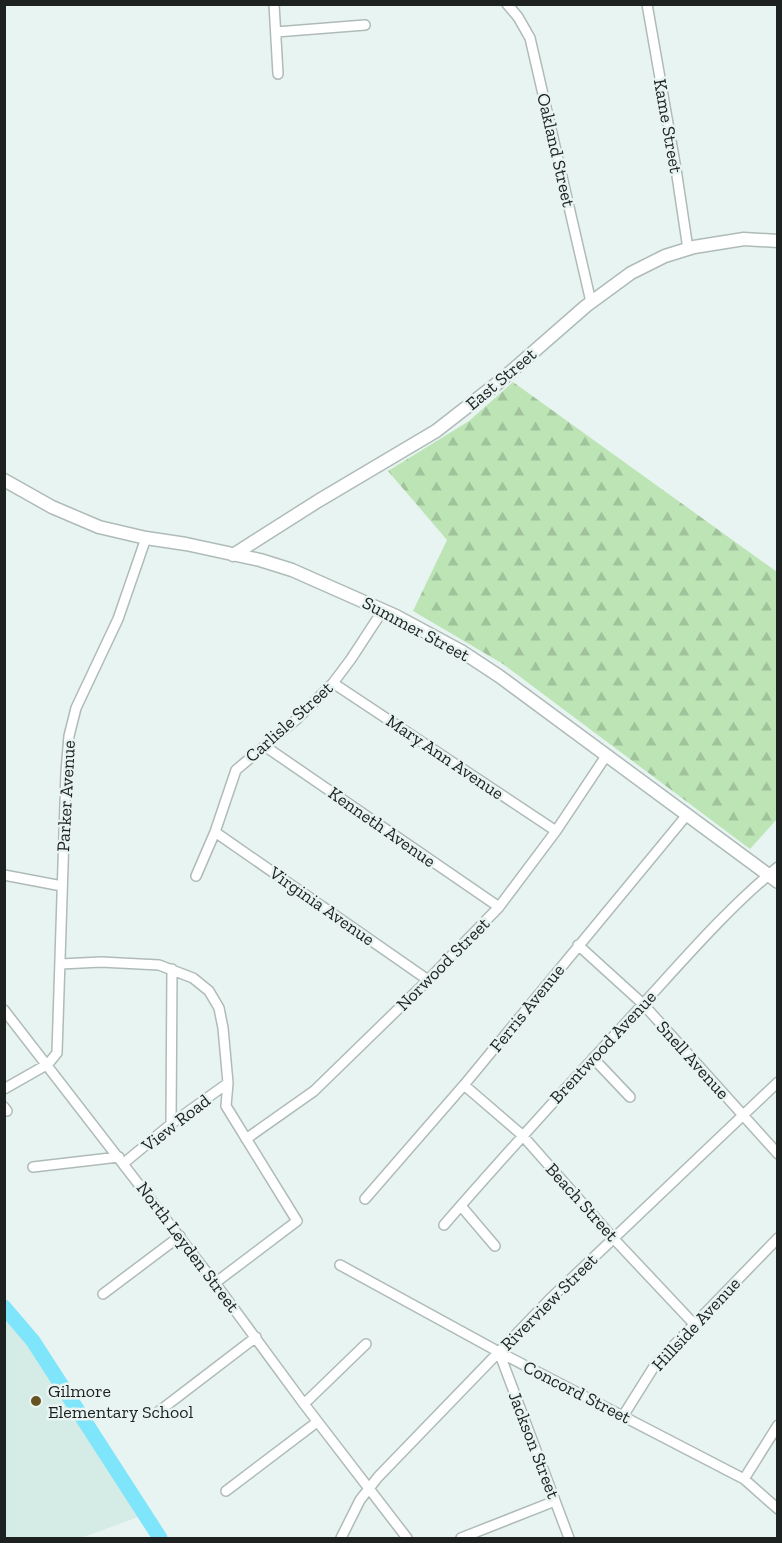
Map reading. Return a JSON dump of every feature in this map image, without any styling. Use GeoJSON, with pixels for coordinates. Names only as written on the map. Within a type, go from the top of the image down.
{"type":"FeatureCollection","features":[{"type":"Feature","properties":{"kind":"street"},"geometry":{"type":"LineString","coordinates":[[274,4],[278,74]]}},
{"type":"Feature","properties":{"kind":"street","name":"Oakland Street"},"geometry":{"type":"LineString","coordinates":[[507,4],[518,16],[530,38],[591,302]]}},
{"type":"Feature","properties":{"kind":"street","name":"Kame Street"},"geometry":{"type":"LineString","coordinates":[[647,4],[688,249]]}},
{"type":"Feature","properties":{"kind":"street"},"geometry":{"type":"LineString","coordinates":[[276,32],[365,25]]}},
{"type":"Feature","properties":{"kind":"street","name":"East Street"},"geometry":{"type":"LineString","coordinates":[[233,555],[436,431],[499,382],[591,302],[640,268],[665,256],[688,249],[744,239],[777,241]]}},
{"type":"Feature","properties":{"kind":"street","name":"Summer Street"},"geometry":{"type":"LineString","coordinates":[[4,480],[38,500],[99,527],[284,567],[383,610],[474,659],[686,816],[774,875]]}},
{"type":"Feature","properties":{"kind":"street","name":"Parker Avenue"},"geometry":{"type":"LineString","coordinates":[[48,1064],[55,1057],[59,1046],[66,763],[70,727],[84,691],[118,619],[146,538]]}},
{"type":"Feature","properties":{"kind":"street","name":"Carlisle Street"},"geometry":{"type":"LineString","coordinates":[[196,876],[215,832],[236,770],[266,747],[333,683],[383,610]]}},
{"type":"Feature","properties":{"kind":"street","name":"Mary Ann Avenue"},"geometry":{"type":"LineString","coordinates":[[333,683],[556,831]]}},
{"type":"Feature","properties":{"kind":"street","name":"Kenneth Avenue"},"geometry":{"type":"LineString","coordinates":[[266,747],[499,907]]}},
{"type":"Feature","properties":{"kind":"street","name":"Norwood Street"},"geometry":{"type":"LineString","coordinates":[[246,1139],[314,1091],[499,907],[556,831],[606,756]]}},
{"type":"Feature","properties":{"kind":"street","name":"Ferris Avenue"},"geometry":{"type":"LineString","coordinates":[[365,1199],[464,1085],[686,816]]}},
{"type":"Feature","properties":{"kind":"street","name":"Virginia Avenue"},"geometry":{"type":"LineString","coordinates":[[215,832],[428,980]]}},
{"type":"Feature","properties":{"kind":"street"},"geometry":{"type":"LineString","coordinates":[[4,875],[62,886]]}},
{"type":"Feature","properties":{"kind":"street","name":"Brentwood Avenue"},"geometry":{"type":"LineString","coordinates":[[444,1225],[522,1135],[706,935],[774,875]]}},
{"type":"Feature","properties":{"kind":"street","name":"Snell Avenue"},"geometry":{"type":"LineString","coordinates":[[578,945],[643,1004],[777,1154]]}},
{"type":"Feature","properties":{"kind":"street"},"geometry":{"type":"LineString","coordinates":[[61,964],[113,962],[152,964],[172,969],[199,981],[216,1002],[223,1028],[228,1083],[226,1106],[297,1221],[215,1283]]}},
{"type":"Feature","properties":{"kind":"street"},"geometry":{"type":"LineString","coordinates":[[171,1124],[172,969]]}},
{"type":"Feature","properties":{"kind":"street","name":"North Leyden Street"},"geometry":{"type":"LineString","coordinates":[[4,1010],[180,1236],[407,1539]]}},
{"type":"Feature","properties":{"kind":"street"},"geometry":{"type":"LineString","coordinates":[[592,1058],[630,1097]]}},
{"type":"Feature","properties":{"kind":"street"},"geometry":{"type":"LineString","coordinates":[[4,1089],[48,1064]]}},
{"type":"Feature","properties":{"kind":"street","name":"Riverview Street"},"geometry":{"type":"LineString","coordinates":[[341,1539],[368,1487],[499,1352],[777,1082]]}},
{"type":"Feature","properties":{"kind":"street","name":"View Road"},"geometry":{"type":"LineString","coordinates":[[122,1160],[228,1083]]}},
{"type":"Feature","properties":{"kind":"street","name":"Beach Street"},"geometry":{"type":"LineString","coordinates":[[464,1085],[522,1135],[614,1239],[694,1324]]}},
{"type":"Feature","properties":{"kind":"street"},"geometry":{"type":"LineString","coordinates":[[33,1167],[122,1160]]}},
{"type":"Feature","properties":{"kind":"street"},"geometry":{"type":"LineString","coordinates":[[461,1206],[495,1246]]}},
{"type":"Feature","properties":{"kind":"street"},"geometry":{"type":"LineString","coordinates":[[103,1294],[180,1236]]}},
{"type":"Feature","properties":{"kind":"street","name":"Hillside Avenue"},"geometry":{"type":"LineString","coordinates":[[623,1416],[655,1365],[777,1238]]}},
{"type":"Feature","properties":{"kind":"street","name":"Concord Street"},"geometry":{"type":"LineString","coordinates":[[340,1265],[499,1352],[744,1479],[777,1509]]}},
{"type":"Feature","properties":{"kind":"street"},"geometry":{"type":"LineString","coordinates":[[158,1412],[255,1337]]}},
{"type":"Feature","properties":{"kind":"street"},"geometry":{"type":"LineString","coordinates":[[304,1404],[366,1344]]}},
{"type":"Feature","properties":{"kind":"street","name":"Jackson Street"},"geometry":{"type":"LineString","coordinates":[[499,1352],[569,1539]]}},
{"type":"Feature","properties":{"kind":"street"},"geometry":{"type":"LineString","coordinates":[[226,1491],[318,1422]]}},
{"type":"Feature","properties":{"kind":"street"},"geometry":{"type":"LineString","coordinates":[[744,1479],[777,1425]]}},
{"type":"Feature","properties":{"kind":"street"},"geometry":{"type":"LineString","coordinates":[[461,1539],[555,1501]]}},
{"type":"Feature","properties":{"kind":"shaded area","name":"Gilmore Elementary School"},"geometry":{"type":"Polygon","coordinates":[[[4,1310],[28,1341],[141,1516],[81,1538],[5,1538],[4,1310]]]}},
{"type":"Feature","properties":{"kind":"green space"},"geometry":{"type":"Polygon","coordinates":[[[513,382],[777,572],[777,819],[750,849],[503,664],[413,611],[447,540],[388,471],[469,421],[513,382]]]}},
{"type":"Feature","properties":{"kind":"waterway"},"geometry":{"type":"LineString","coordinates":[[4,1307],[33,1341],[160,1538]]}},
{"type":"Feature","properties":{"kind":"place","name":"Gilmore Elementary School"},"geometry":{"type":"Point","coordinates":[36,1401]}}]}
